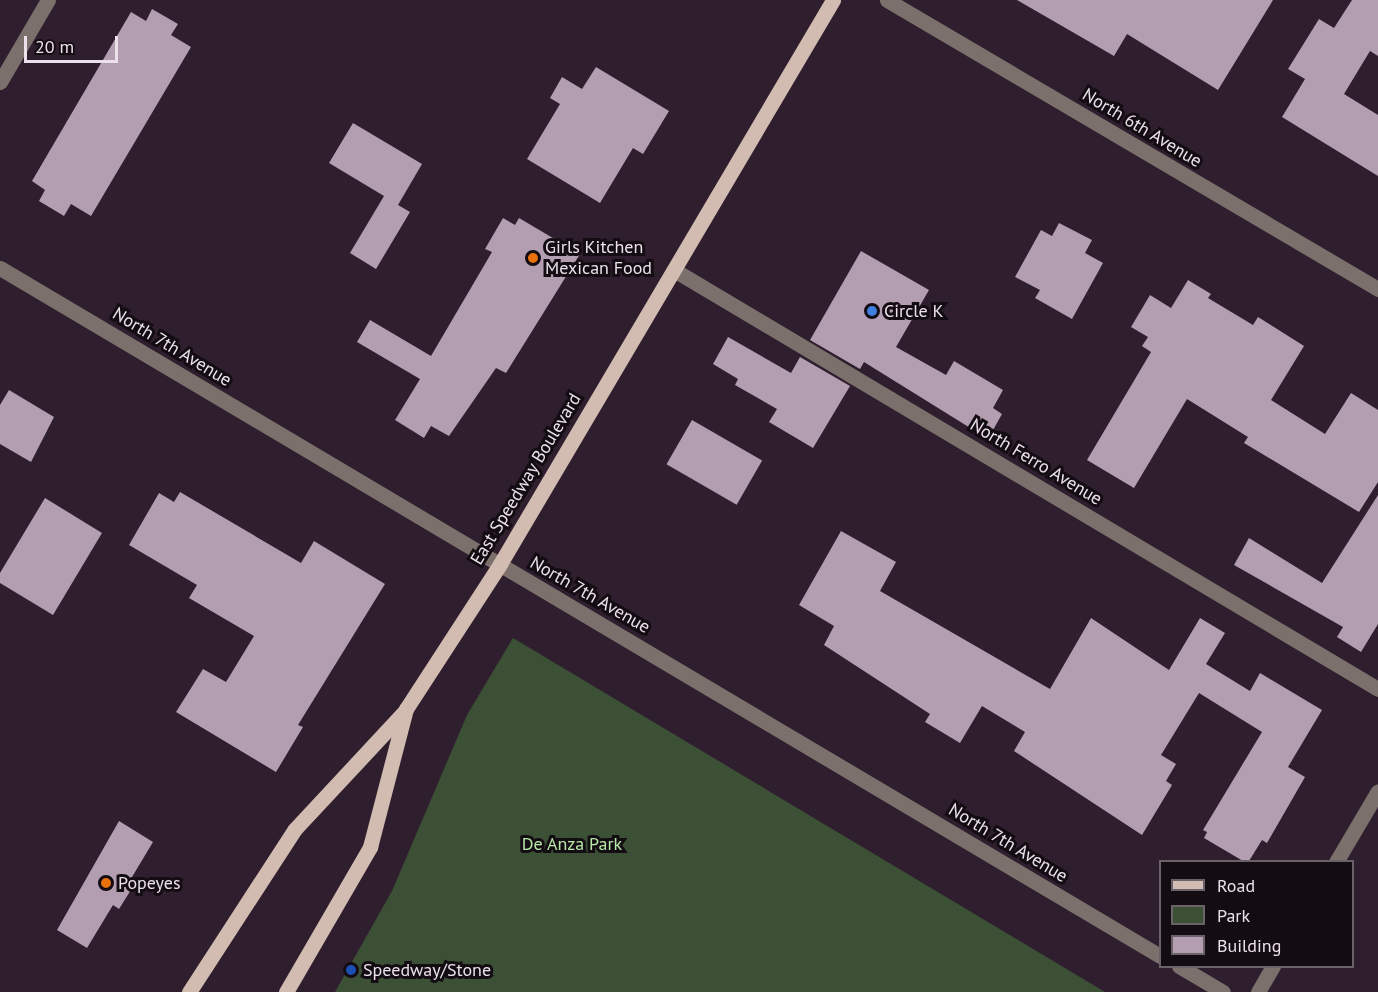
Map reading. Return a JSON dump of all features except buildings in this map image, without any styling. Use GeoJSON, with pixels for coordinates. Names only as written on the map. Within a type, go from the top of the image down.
{"type":"FeatureCollection","features":[{"type":"Feature","properties":{"kind":"main road","name":"East Speedway Boulevard"},"geometry":{"type":"LineString","coordinates":[[286,992],[370,847],[406,710],[500,564],[834,0]]}},
{"type":"Feature","properties":{"kind":"main road"},"geometry":{"type":"LineString","coordinates":[[189,992],[282,847],[406,710]]}},
{"type":"Feature","properties":{"kind":"street"},"geometry":{"type":"LineString","coordinates":[[0,82],[48,0]]}},
{"type":"Feature","properties":{"kind":"street","name":"North 6th Avenue"},"geometry":{"type":"LineString","coordinates":[[887,0],[1378,289]]}},
{"type":"Feature","properties":{"kind":"street","name":"North 7th Avenue"},"geometry":{"type":"LineString","coordinates":[[0,268],[1159,955]]}},
{"type":"Feature","properties":{"kind":"street","name":"North Ferro Avenue"},"geometry":{"type":"LineString","coordinates":[[674,270],[1378,688]]}},
{"type":"Feature","properties":{"kind":"street"},"geometry":{"type":"LineString","coordinates":[[1337,860],[1378,791]]}},
{"type":"Feature","properties":{"kind":"street"},"geometry":{"type":"LineString","coordinates":[[1182,968],[1223,992]]}},
{"type":"Feature","properties":{"kind":"street"},"geometry":{"type":"LineString","coordinates":[[1258,992],[1273,968]]}},
{"type":"Feature","properties":{"kind":"green space","name":"De Anza Park"},"geometry":{"type":"Polygon","coordinates":[[[513,638],[1105,992],[335,992],[392,891],[467,715],[513,638]]]}},
{"type":"Feature","properties":{"kind":"place","name":"Girls Kitchen Mexican Food"},"geometry":{"type":"Point","coordinates":[533,258]}},
{"type":"Feature","properties":{"kind":"place","name":"Circle K"},"geometry":{"type":"Point","coordinates":[872,311]}},
{"type":"Feature","properties":{"kind":"place","name":"Popeyes"},"geometry":{"type":"Point","coordinates":[106,883]}},
{"type":"Feature","properties":{"kind":"place","name":"Speedway/Stone"},"geometry":{"type":"Point","coordinates":[351,970]}}]}
